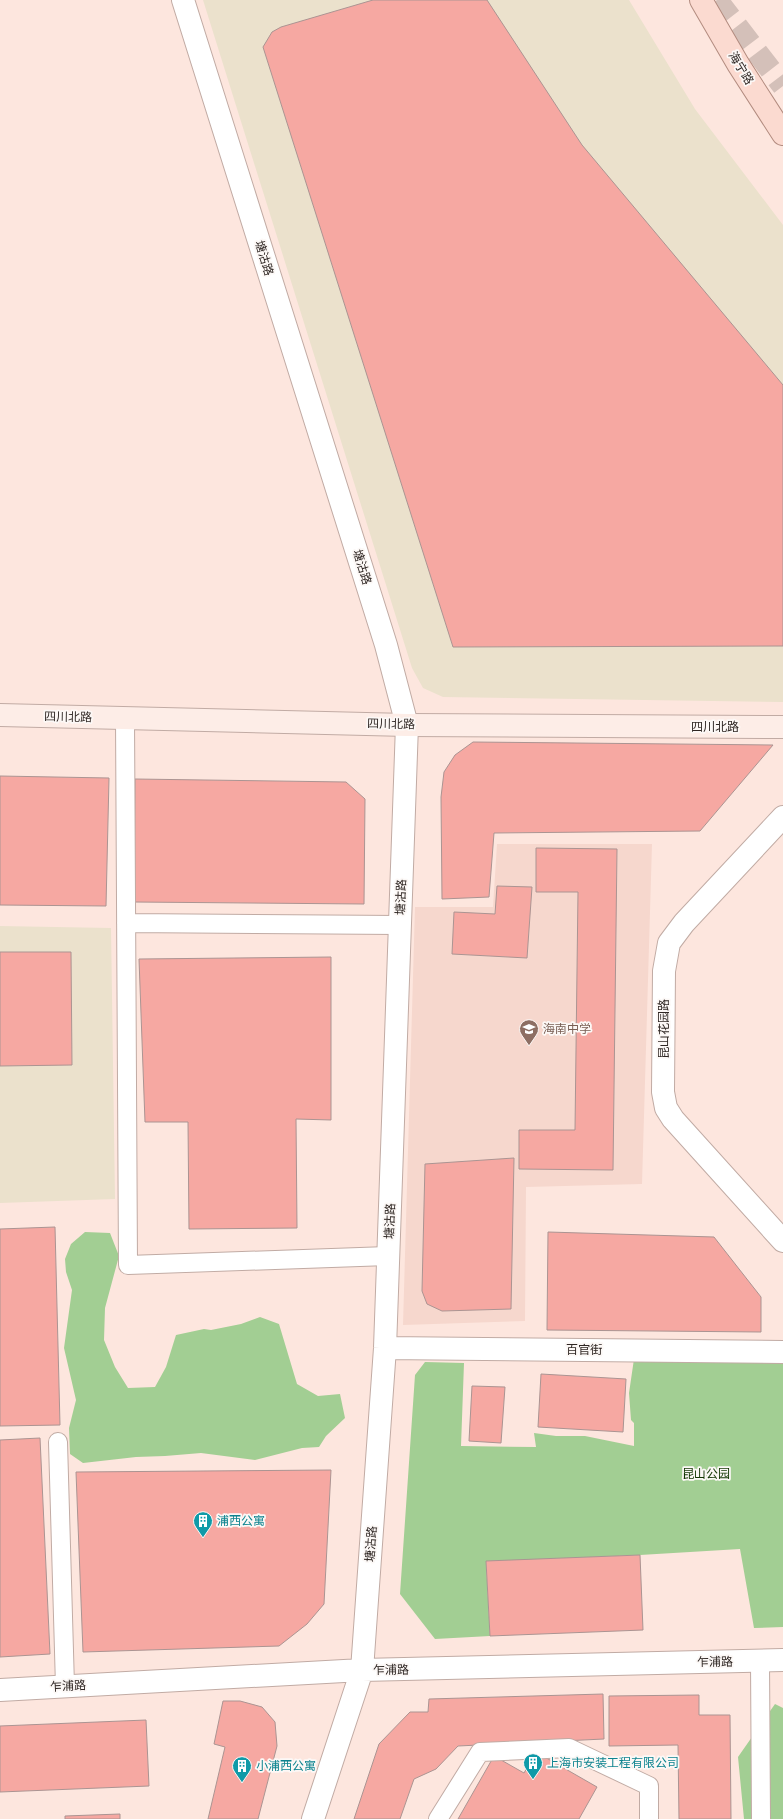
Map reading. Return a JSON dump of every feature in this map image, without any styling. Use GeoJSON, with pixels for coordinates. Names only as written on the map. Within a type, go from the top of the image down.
{"type":"FeatureCollection","features":[{"type":"Feature","properties":{"kind":"main road","name":"海宁路"},"geometry":{"type":"LineString","coordinates":[[701,0],[738,64],[783,134]]}},
{"type":"Feature","properties":{"kind":"main road","name":"四川北路"},"geometry":{"type":"LineString","coordinates":[[0,715],[407,725],[783,727]]}},
{"type":"Feature","properties":{"kind":"street","name":"塘沽路"},"geometry":{"type":"LineString","coordinates":[[183,0],[386,645],[407,725],[385,1348],[362,1670],[313,1819]]}},
{"type":"Feature","properties":{"kind":"street","name":"昆山花园路"},"geometry":{"type":"LineString","coordinates":[[783,817],[684,923],[669,943],[664,971],[663,1092],[666,1108],[673,1119],[783,1241]]}},
{"type":"Feature","properties":{"kind":"street","name":"百官街"},"geometry":{"type":"LineString","coordinates":[[385,1348],[783,1352]]}},
{"type":"Feature","properties":{"kind":"street","name":"乍浦路"},"geometry":{"type":"LineString","coordinates":[[0,1690],[362,1670],[783,1660]]}},
{"type":"Feature","properties":{"kind":"lane"},"geometry":{"type":"LineString","coordinates":[[125,718],[128,1265],[388,1256]]}},
{"type":"Feature","properties":{"kind":"lane"},"geometry":{"type":"LineString","coordinates":[[126,923],[400,925]]}},
{"type":"Feature","properties":{"kind":"lane"},"geometry":{"type":"LineString","coordinates":[[58,1442],[65,1686]]}},
{"type":"Feature","properties":{"kind":"lane"},"geometry":{"type":"LineString","coordinates":[[760,1661],[761,1819]]}},
{"type":"Feature","properties":{"kind":"lane"},"geometry":{"type":"LineString","coordinates":[[438,1819],[480,1752],[569,1748],[649,1786],[649,1819]]}},
{"type":"Feature","properties":{"kind":"shaded area"},"geometry":{"type":"Polygon","coordinates":[[[203,0],[629,0],[695,109],[783,225],[783,702],[443,697],[423,688],[412,668],[203,0]]]}},
{"type":"Feature","properties":{"kind":"shaded area","name":"海南中学"},"geometry":{"type":"Polygon","coordinates":[[[497,844],[652,844],[642,1184],[526,1187],[525,1321],[403,1325],[415,907],[493,907],[497,844]]]}},
{"type":"Feature","properties":{"kind":"shaded area"},"geometry":{"type":"Polygon","coordinates":[[[0,926],[111,928],[115,1199],[0,1203],[0,926]]]}},
{"type":"Feature","properties":{"kind":"green space"},"geometry":{"type":"Polygon","coordinates":[[[85,1232],[110,1233],[119,1256],[105,1308],[104,1340],[115,1367],[128,1388],[155,1387],[166,1367],[176,1335],[204,1329],[211,1330],[241,1324],[260,1317],[279,1324],[297,1384],[318,1396],[340,1394],[345,1418],[326,1436],[319,1447],[302,1448],[255,1460],[201,1453],[136,1457],[83,1463],[70,1454],[69,1428],[76,1400],[64,1348],[72,1290],[66,1272],[65,1259],[71,1244],[85,1232]]]}},
{"type":"Feature","properties":{"kind":"green space","name":"昆山公园"},"geometry":{"type":"Polygon","coordinates":[[[634,1359],[783,1359],[783,1627],[754,1628],[740,1549],[486,1562],[490,1636],[435,1639],[400,1594],[415,1375],[425,1362],[464,1363],[461,1446],[536,1447],[534,1433],[556,1436],[585,1436],[634,1446],[634,1423],[631,1420],[629,1393],[634,1359]]]}},
{"type":"Feature","properties":{"kind":"green space"},"geometry":{"type":"Polygon","coordinates":[[[775,1704],[783,1708],[783,1819],[744,1819],[738,1757],[775,1704]]]}},
{"type":"Feature","properties":{"kind":"building"},"geometry":{"type":"Polygon","coordinates":[[[373,0],[487,0],[582,145],[783,385],[783,646],[453,647],[263,47],[272,32],[281,27],[373,0]]]}},
{"type":"Feature","properties":{"kind":"building"},"geometry":{"type":"Polygon","coordinates":[[[473,742],[773,745],[700,831],[494,833],[489,897],[442,899],[441,797],[444,772],[455,755],[473,742]]]}},
{"type":"Feature","properties":{"kind":"building"},"geometry":{"type":"Polygon","coordinates":[[[0,776],[109,778],[106,906],[0,905],[0,776]]]}},
{"type":"Feature","properties":{"kind":"building"},"geometry":{"type":"Polygon","coordinates":[[[135,779],[346,782],[365,799],[364,904],[134,902],[135,779]]]}},
{"type":"Feature","properties":{"kind":"building"},"geometry":{"type":"Polygon","coordinates":[[[536,848],[617,849],[613,1170],[519,1169],[519,1130],[575,1130],[578,892],[536,892],[536,848]]]}},
{"type":"Feature","properties":{"kind":"building"},"geometry":{"type":"Polygon","coordinates":[[[497,886],[532,887],[527,958],[452,954],[454,912],[495,914],[497,886]]]}},
{"type":"Feature","properties":{"kind":"building"},"geometry":{"type":"Polygon","coordinates":[[[0,952],[71,952],[72,1065],[0,1066],[0,952]]]}},
{"type":"Feature","properties":{"kind":"building"},"geometry":{"type":"Polygon","coordinates":[[[331,957],[331,1120],[296,1119],[297,1228],[189,1229],[188,1122],[145,1122],[139,959],[331,957]]]}},
{"type":"Feature","properties":{"kind":"building"},"geometry":{"type":"Polygon","coordinates":[[[514,1158],[511,1309],[442,1311],[427,1304],[422,1291],[425,1164],[514,1158]]]}},
{"type":"Feature","properties":{"kind":"building"},"geometry":{"type":"Polygon","coordinates":[[[55,1227],[60,1425],[0,1426],[0,1229],[55,1227]]]}},
{"type":"Feature","properties":{"kind":"building"},"geometry":{"type":"Polygon","coordinates":[[[548,1232],[714,1237],[761,1297],[761,1332],[547,1330],[548,1232]]]}},
{"type":"Feature","properties":{"kind":"building"},"geometry":{"type":"Polygon","coordinates":[[[541,1374],[626,1379],[623,1432],[538,1427],[541,1374]]]}},
{"type":"Feature","properties":{"kind":"building"},"geometry":{"type":"Polygon","coordinates":[[[472,1386],[505,1387],[501,1443],[469,1441],[472,1386]]]}},
{"type":"Feature","properties":{"kind":"building"},"geometry":{"type":"Polygon","coordinates":[[[40,1438],[50,1654],[0,1657],[0,1440],[40,1438]]]}},
{"type":"Feature","properties":{"kind":"building","name":"浦西公寓"},"geometry":{"type":"Polygon","coordinates":[[[331,1470],[324,1604],[307,1624],[279,1646],[83,1652],[76,1472],[331,1470]]]}},
{"type":"Feature","properties":{"kind":"building"},"geometry":{"type":"Polygon","coordinates":[[[640,1555],[643,1630],[490,1636],[486,1561],[640,1555]]]}},
{"type":"Feature","properties":{"kind":"building"},"geometry":{"type":"Polygon","coordinates":[[[603,1694],[604,1739],[458,1746],[436,1769],[414,1779],[400,1819],[354,1819],[379,1744],[410,1712],[428,1712],[429,1699],[603,1694]]]}},
{"type":"Feature","properties":{"kind":"building"},"geometry":{"type":"Polygon","coordinates":[[[699,1695],[699,1715],[730,1715],[731,1819],[679,1819],[678,1745],[609,1746],[609,1696],[699,1695]]]}},
{"type":"Feature","properties":{"kind":"building","name":"小浦西公寓"},"geometry":{"type":"Polygon","coordinates":[[[223,1701],[240,1701],[262,1707],[275,1722],[277,1746],[258,1819],[208,1819],[225,1747],[214,1744],[223,1701]]]}},
{"type":"Feature","properties":{"kind":"building"},"geometry":{"type":"Polygon","coordinates":[[[146,1720],[149,1786],[0,1792],[0,1726],[146,1720]]]}},
{"type":"Feature","properties":{"kind":"building","name":"上海市安装工程有限公司"},"geometry":{"type":"Polygon","coordinates":[[[536,1752],[597,1787],[579,1819],[458,1819],[494,1756],[524,1773],[536,1752]]]}},
{"type":"Feature","properties":{"kind":"building"},"geometry":{"type":"Polygon","coordinates":[[[120,1814],[120,1819],[65,1819],[65,1816],[120,1814]]]}},
{"type":"Feature","properties":{"kind":"tunnel"},"geometry":{"type":"LineString","coordinates":[[717,0],[783,86]]}},
{"type":"Feature","properties":{"kind":"place","name":"海南中学"},"geometry":{"type":"Point","coordinates":[529,1046]}},
{"type":"Feature","properties":{"kind":"place","name":"浦西公寓"},"geometry":{"type":"Point","coordinates":[203,1538]}},
{"type":"Feature","properties":{"kind":"place","name":"上海市安装工程有限公司"},"geometry":{"type":"Point","coordinates":[533,1780]}},
{"type":"Feature","properties":{"kind":"place","name":"小浦西公寓"},"geometry":{"type":"Point","coordinates":[242,1783]}}]}
